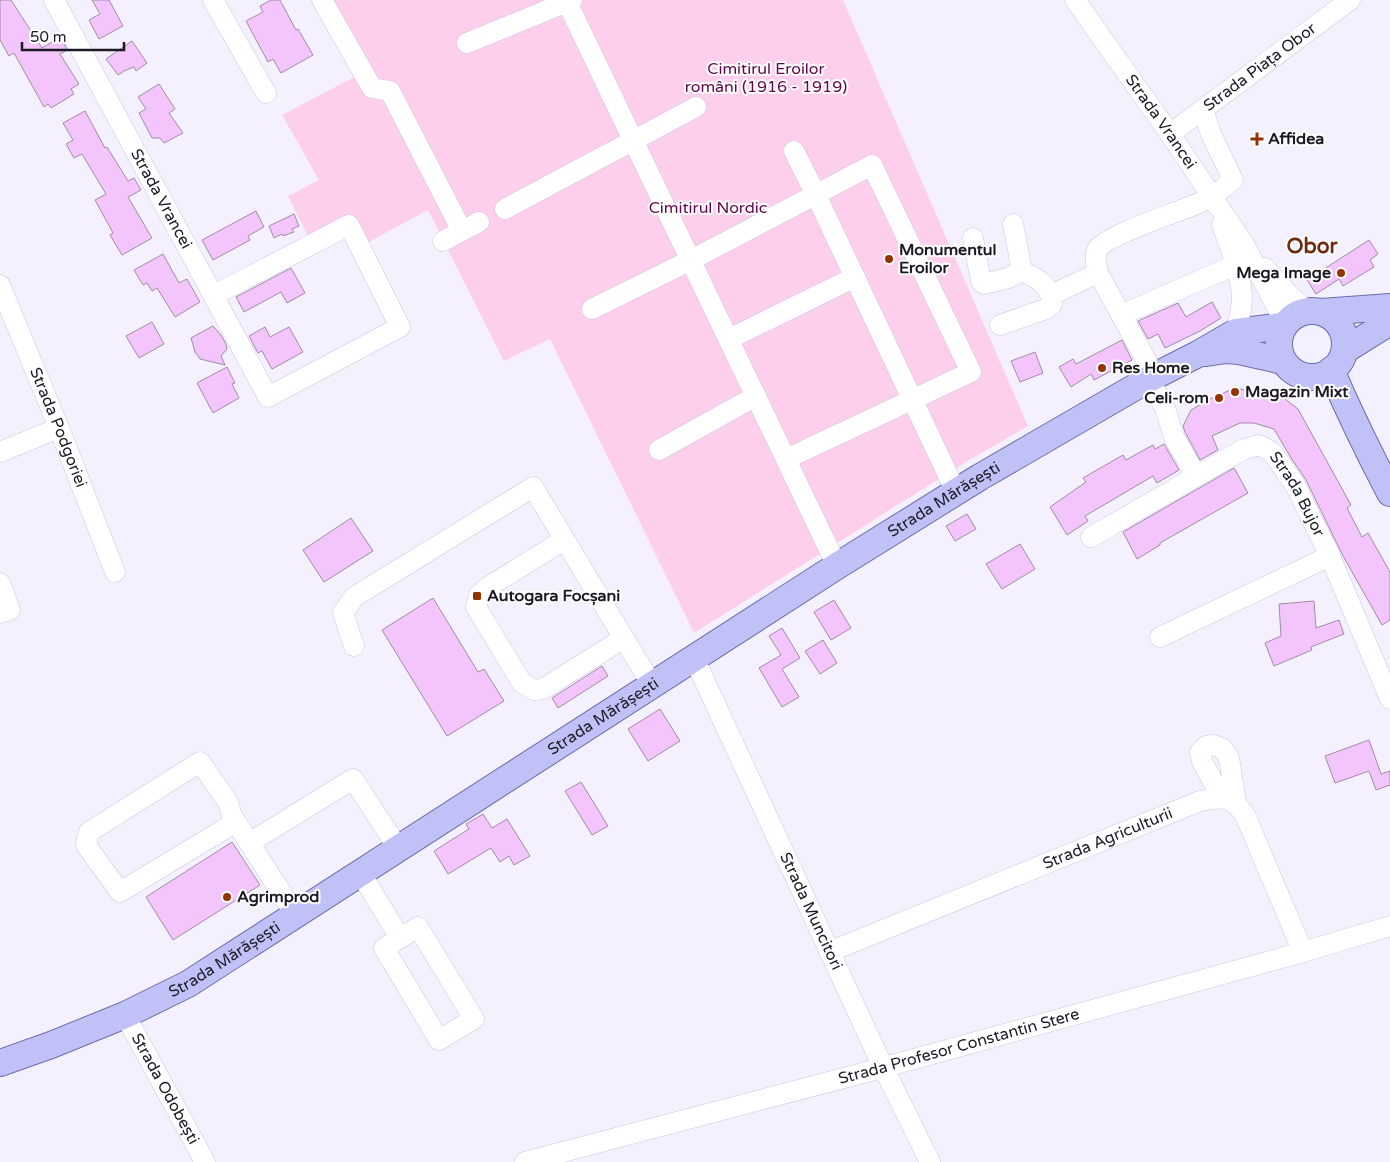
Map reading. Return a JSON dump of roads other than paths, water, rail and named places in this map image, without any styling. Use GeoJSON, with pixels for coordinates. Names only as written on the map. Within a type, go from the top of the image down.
{"type":"FeatureCollection","features":[{"type":"Feature","properties":{"kind":"main road","name":"Strada Mărășești"},"geometry":{"type":"LineString","coordinates":[[0,1063],[125,1015],[188,984],[837,566],[956,492],[1152,378],[1236,332],[1299,318],[1390,307]]}},
{"type":"Feature","properties":{"kind":"main road"},"geometry":{"type":"LineString","coordinates":[[1390,322],[1338,360],[1314,377],[1304,377],[1289,368],[1283,361],[1279,347],[1279,339],[1299,318],[1330,316],[1338,322],[1346,340],[1338,360],[1344,400],[1390,494]]}},
{"type":"Feature","properties":{"kind":"main road","name":"Strada Mărășești"},"geometry":{"type":"LineString","coordinates":[[1198,354],[1226,350],[1239,351],[1283,361]]}},
{"type":"Feature","properties":{"kind":"street","name":"Strada Vrancei"},"geometry":{"type":"LineString","coordinates":[[54,0],[268,397],[400,327],[349,225],[214,295]]}},
{"type":"Feature","properties":{"kind":"street"},"geometry":{"type":"LineString","coordinates":[[213,0],[266,93]]}},
{"type":"Feature","properties":{"kind":"street"},"geometry":{"type":"LineString","coordinates":[[322,0],[372,88],[390,91],[471,227],[443,241]]}},
{"type":"Feature","properties":{"kind":"street","name":"Strada Vrancei"},"geometry":{"type":"LineString","coordinates":[[1075,0],[1170,134],[1244,244],[1289,295],[1299,318]]}},
{"type":"Feature","properties":{"kind":"street","name":"Strada Piața Obor"},"geometry":{"type":"LineString","coordinates":[[1170,134],[1350,0]]}},
{"type":"Feature","properties":{"kind":"street"},"geometry":{"type":"LineString","coordinates":[[467,43],[569,1],[837,566]]}},
{"type":"Feature","properties":{"kind":"street"},"geometry":{"type":"LineString","coordinates":[[505,209],[696,107]]}},
{"type":"Feature","properties":{"kind":"street"},"geometry":{"type":"LineString","coordinates":[[1196,476],[1174,437],[1165,408],[1152,378],[1098,273],[1096,256],[1104,242],[1213,198],[1233,180],[1211,134],[1203,110]]}},
{"type":"Feature","properties":{"kind":"street"},"geometry":{"type":"LineString","coordinates":[[794,151],[956,492]]}},
{"type":"Feature","properties":{"kind":"street"},"geometry":{"type":"LineString","coordinates":[[592,309],[691,260],[872,165],[971,372],[786,459]]}},
{"type":"Feature","properties":{"kind":"street"},"geometry":{"type":"LineString","coordinates":[[1213,198],[1240,279],[1242,295],[1240,319],[1236,332]]}},
{"type":"Feature","properties":{"kind":"street"},"geometry":{"type":"LineString","coordinates":[[1013,224],[1022,271]]}},
{"type":"Feature","properties":{"kind":"street"},"geometry":{"type":"LineString","coordinates":[[973,238],[980,281],[984,284],[1008,278],[1022,271]]}},
{"type":"Feature","properties":{"kind":"street"},"geometry":{"type":"LineString","coordinates":[[1121,315],[1235,265]]}},
{"type":"Feature","properties":{"kind":"street"},"geometry":{"type":"LineString","coordinates":[[1000,325],[1046,309],[1052,304],[1051,295],[1042,282],[1022,271]]}},
{"type":"Feature","properties":{"kind":"street"},"geometry":{"type":"LineString","coordinates":[[1051,295],[1098,273]]}},
{"type":"Feature","properties":{"kind":"street"},"geometry":{"type":"LineString","coordinates":[[729,340],[854,277]]}},
{"type":"Feature","properties":{"kind":"street","name":"Strada Podgoriei"},"geometry":{"type":"LineString","coordinates":[[0,285],[59,428],[115,572]]}},
{"type":"Feature","properties":{"kind":"street"},"geometry":{"type":"LineString","coordinates":[[659,450],[756,396]]}},
{"type":"Feature","properties":{"kind":"street"},"geometry":{"type":"LineString","coordinates":[[0,452],[59,428]]}},
{"type":"Feature","properties":{"kind":"street","name":"Strada Bujor"},"geometry":{"type":"LineString","coordinates":[[1091,537],[1244,449],[1258,445],[1272,452],[1295,485],[1330,556],[1390,699]]}},
{"type":"Feature","properties":{"kind":"street"},"geometry":{"type":"LineString","coordinates":[[354,646],[343,612],[354,597],[532,487],[652,685]]}},
{"type":"Feature","properties":{"kind":"street"},"geometry":{"type":"LineString","coordinates":[[564,540],[488,587],[479,595],[476,607],[516,674],[522,683],[534,690],[543,689],[624,638]]}},
{"type":"Feature","properties":{"kind":"street"},"geometry":{"type":"LineString","coordinates":[[1160,637],[1330,556]]}},
{"type":"Feature","properties":{"kind":"street"},"geometry":{"type":"LineString","coordinates":[[0,583],[5,611]]}},
{"type":"Feature","properties":{"kind":"street","name":"Strada Muncitori"},"geometry":{"type":"LineString","coordinates":[[694,658],[829,952],[930,1162]]}},
{"type":"Feature","properties":{"kind":"street"},"geometry":{"type":"LineString","coordinates":[[236,822],[120,892],[86,844],[89,832],[200,762],[228,802],[232,816],[236,822],[249,843],[295,914]]}},
{"type":"Feature","properties":{"kind":"street"},"geometry":{"type":"LineString","coordinates":[[249,843],[353,779],[398,848]]}},
{"type":"Feature","properties":{"kind":"street","name":"Strada Agriculturii"},"geometry":{"type":"LineString","coordinates":[[829,952],[1200,801],[1228,800],[1246,815],[1303,952]]}},
{"type":"Feature","properties":{"kind":"street"},"geometry":{"type":"LineString","coordinates":[[360,872],[400,938]]}},
{"type":"Feature","properties":{"kind":"street","name":"Strada Profesor Constantin Stere"},"geometry":{"type":"LineString","coordinates":[[525,1162],[883,1067],[1303,952],[1390,926]]}},
{"type":"Feature","properties":{"kind":"street"},"geometry":{"type":"LineString","coordinates":[[418,927],[474,1019],[439,1040],[384,948],[400,938],[418,927]]}},
{"type":"Feature","properties":{"kind":"street","name":"Strada Odobești"},"geometry":{"type":"LineString","coordinates":[[125,1015],[205,1162]]}},
{"type":"Feature","properties":{"kind":"place","name":"Affidea"},"geometry":{"type":"Point","coordinates":[1257,139]}},
{"type":"Feature","properties":{"kind":"place","name":"Monumentul Eroilor"},"geometry":{"type":"Point","coordinates":[889,259]}},
{"type":"Feature","properties":{"kind":"place","name":"Mega Image"},"geometry":{"type":"Point","coordinates":[1341,273]}},
{"type":"Feature","properties":{"kind":"place","name":"Res Home"},"geometry":{"type":"Point","coordinates":[1102,368]}},
{"type":"Feature","properties":{"kind":"place","name":"Magazin Mixt"},"geometry":{"type":"Point","coordinates":[1235,392]}},
{"type":"Feature","properties":{"kind":"place","name":"Celi-rom"},"geometry":{"type":"Point","coordinates":[1219,398]}},
{"type":"Feature","properties":{"kind":"place","name":"Autogara Focșani"},"geometry":{"type":"Point","coordinates":[477,596]}},
{"type":"Feature","properties":{"kind":"place","name":"Agrimprod"},"geometry":{"type":"Point","coordinates":[227,897]}},
{"type":"Feature","properties":{"kind":"district","name":"Obor"},"geometry":{"type":"Point","coordinates":[1312,246]}},
{"type":"Feature","properties":{"kind":"park label","name":"Cimitirul Eroilor români (1916 - 1919)"},"geometry":{"type":"Point","coordinates":[766,78]}},
{"type":"Feature","properties":{"kind":"park label","name":"Cimitirul Nordic"},"geometry":{"type":"Point","coordinates":[708,208]}}]}
